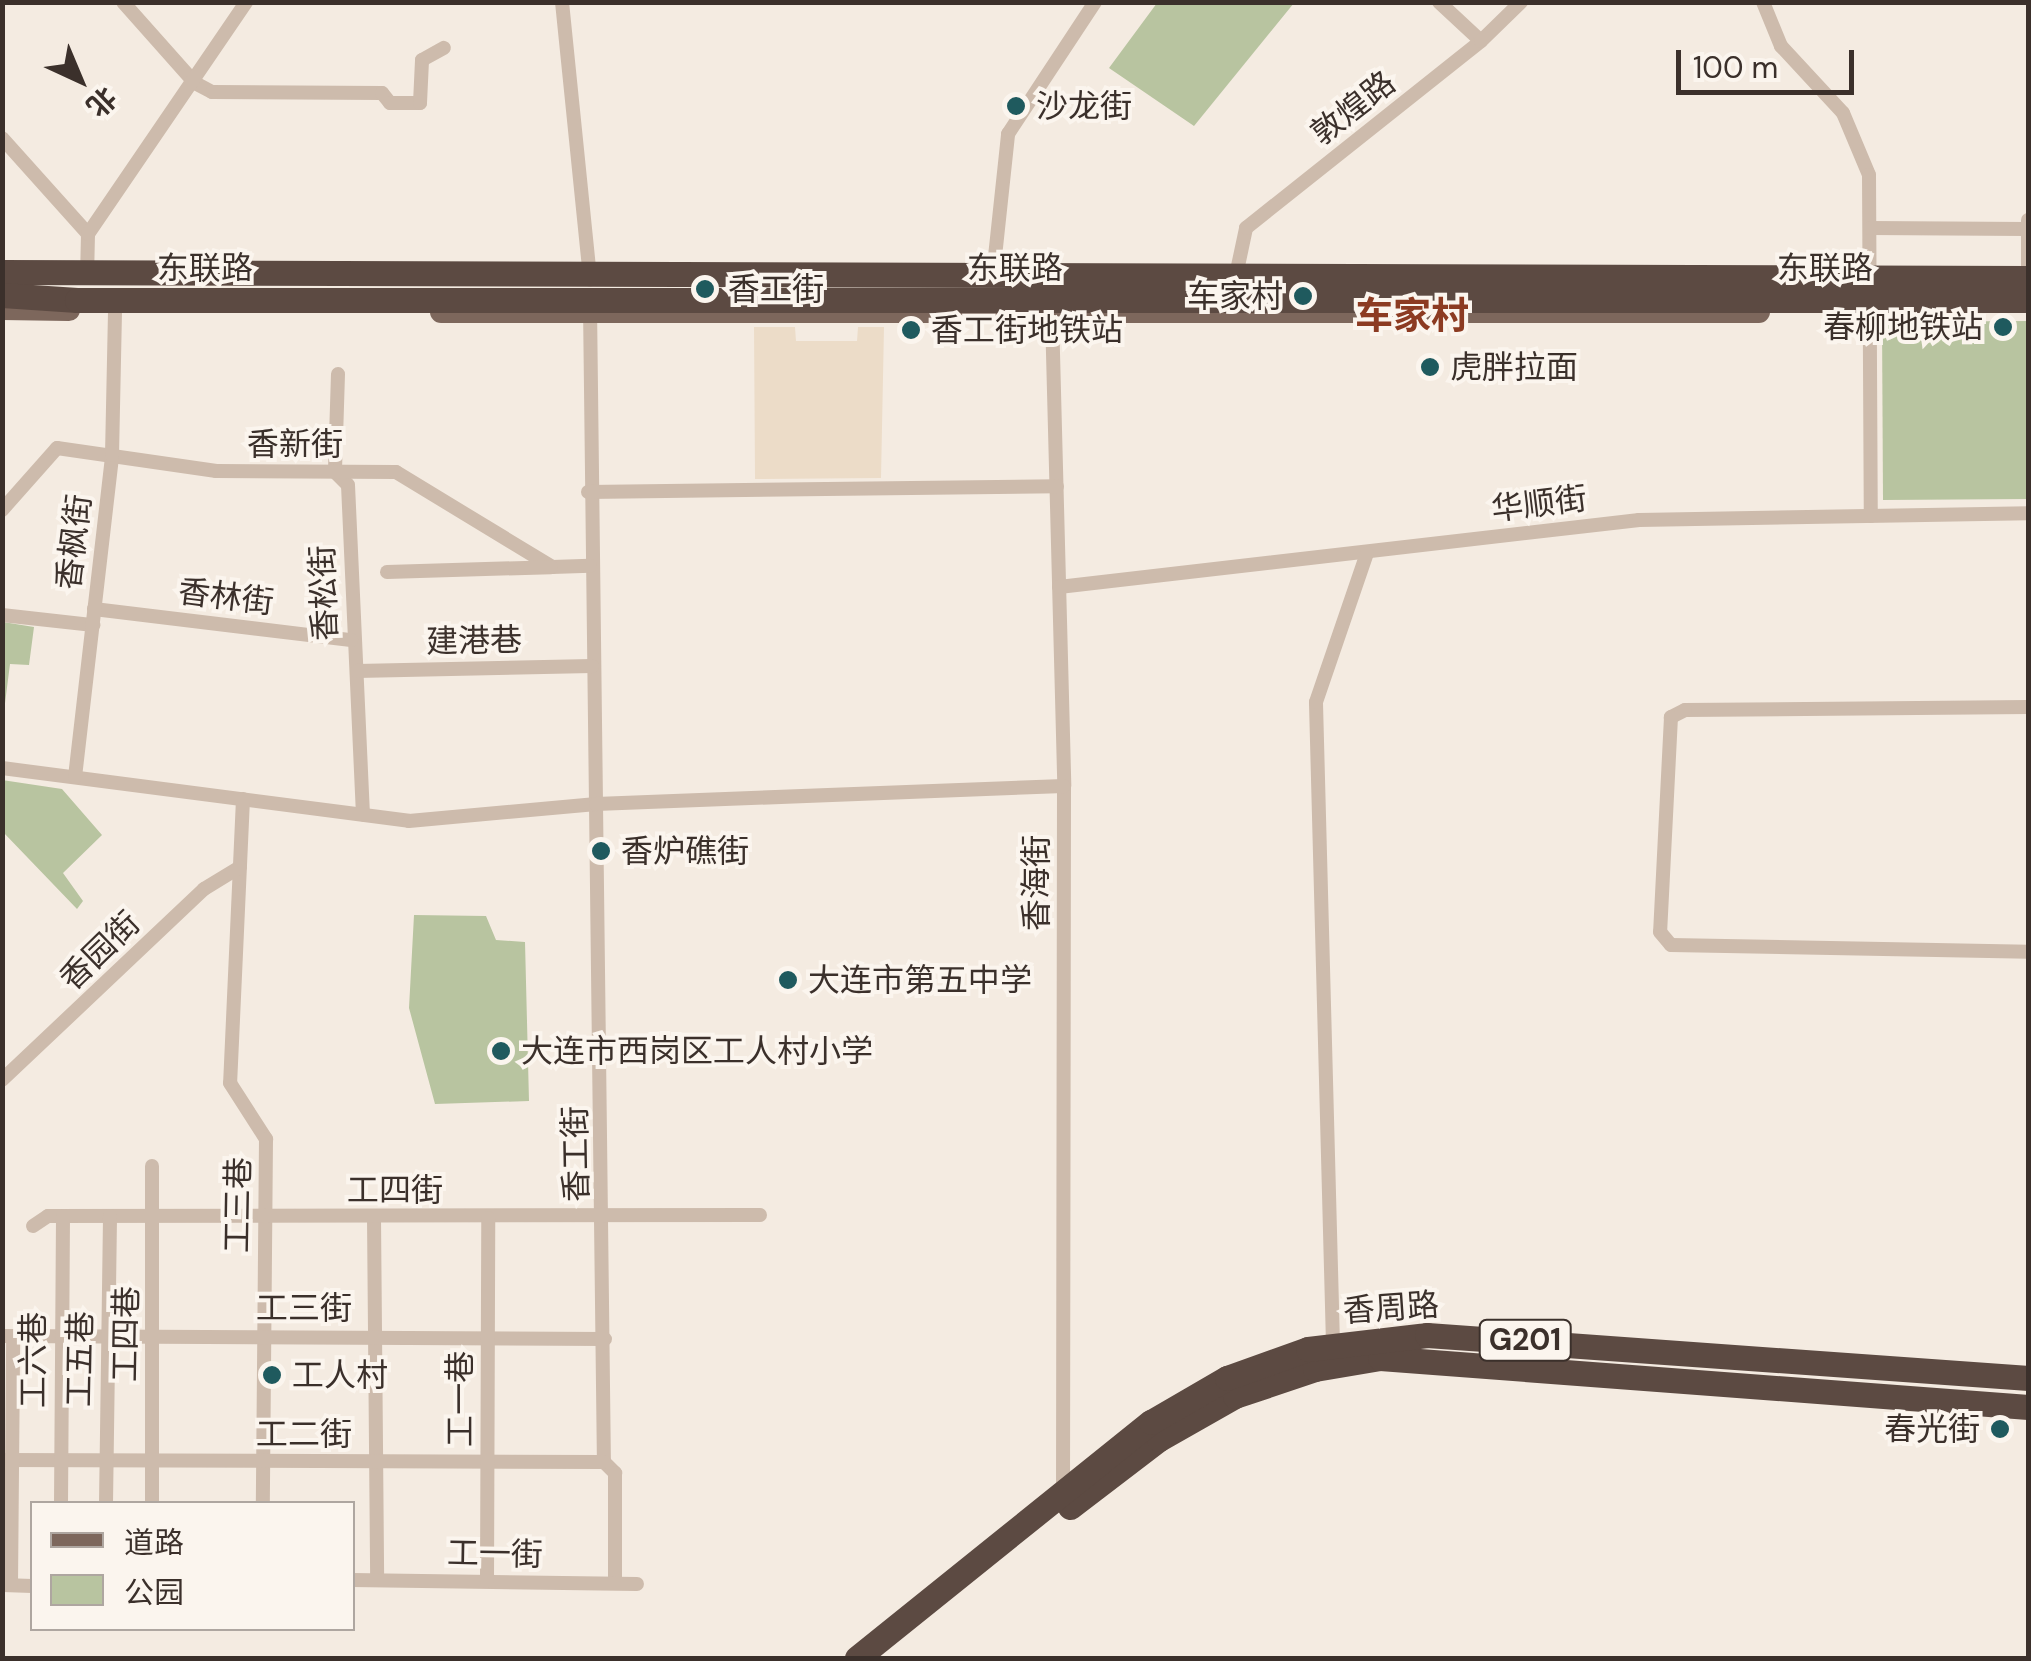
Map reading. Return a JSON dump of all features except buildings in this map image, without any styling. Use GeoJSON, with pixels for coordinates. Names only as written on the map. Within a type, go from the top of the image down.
{"type":"FeatureCollection","features":[{"type":"Feature","properties":{"kind":"highway","name":"东联路"},"geometry":{"type":"LineString","coordinates":[[2,272],[2028,278]]}},
{"type":"Feature","properties":{"kind":"highway","name":"东联路"},"geometry":{"type":"LineString","coordinates":[[2,295],[77,300],[2028,300]]}},
{"type":"Feature","properties":{"kind":"highway","name":"香周路"},"geometry":{"type":"LineString","coordinates":[[883,1658],[1187,1400],[1269,1361],[1333,1344],[1427,1334],[2028,1378]]}},
{"type":"Feature","properties":{"kind":"highway","name":"香周路"},"geometry":{"type":"LineString","coordinates":[[856,1658],[1063,1502],[1159,1439],[1235,1396],[1315,1369],[1380,1358],[2028,1406]]}},
{"type":"Feature","properties":{"kind":"main road"},"geometry":{"type":"LineString","coordinates":[[2,260],[88,267],[2028,268]]}},
{"type":"Feature","properties":{"kind":"main road"},"geometry":{"type":"LineString","coordinates":[[2,309],[1052,315],[2028,312]]}},
{"type":"Feature","properties":{"kind":"street"},"geometry":{"type":"LineString","coordinates":[[123,2],[194,83],[212,92],[382,93],[390,103],[420,103],[422,60],[444,48]]}},
{"type":"Feature","properties":{"kind":"street"},"geometry":{"type":"LineString","coordinates":[[86,311],[88,234],[246,2]]}},
{"type":"Feature","properties":{"kind":"street","name":"香工街"},"geometry":{"type":"LineString","coordinates":[[562,2],[589,267],[588,492],[605,1218],[604,1462],[615,1473],[614,1582]]}},
{"type":"Feature","properties":{"kind":"street"},"geometry":{"type":"LineString","coordinates":[[994,266],[1008,134],[1095,2]]}},
{"type":"Feature","properties":{"kind":"street"},"geometry":{"type":"LineString","coordinates":[[1440,2],[1481,42]]}},
{"type":"Feature","properties":{"kind":"street","name":"敦煌路"},"geometry":{"type":"LineString","coordinates":[[1238,266],[1246,228],[1481,42],[1520,2]]}},
{"type":"Feature","properties":{"kind":"street"},"geometry":{"type":"LineString","coordinates":[[1763,2],[1782,46],[1844,113],[1869,175],[1871,516]]}},
{"type":"Feature","properties":{"kind":"street"},"geometry":{"type":"LineString","coordinates":[[2,138],[88,234]]}},
{"type":"Feature","properties":{"kind":"street"},"geometry":{"type":"LineString","coordinates":[[1870,228],[2027,225],[2028,268]]}},
{"type":"Feature","properties":{"kind":"street","name":"香枫街"},"geometry":{"type":"LineString","coordinates":[[76,778],[112,455],[116,311]]}},
{"type":"Feature","properties":{"kind":"street","name":"香海街"},"geometry":{"type":"LineString","coordinates":[[1052,315],[1064,786],[1063,1502]]}},
{"type":"Feature","properties":{"kind":"street","name":"香松街"},"geometry":{"type":"LineString","coordinates":[[338,374],[335,472],[348,485],[351,640],[357,671],[363,814]]}},
{"type":"Feature","properties":{"kind":"street","name":"香新街"},"geometry":{"type":"LineString","coordinates":[[2,510],[56,448],[216,471],[396,472],[552,567]]}},
{"type":"Feature","properties":{"kind":"street"},"geometry":{"type":"LineString","coordinates":[[588,492],[1057,486]]}},
{"type":"Feature","properties":{"kind":"street","name":"华顺街"},"geometry":{"type":"LineString","coordinates":[[1059,587],[1639,520],[2028,512]]}},
{"type":"Feature","properties":{"kind":"street"},"geometry":{"type":"LineString","coordinates":[[1333,1344],[1316,702],[1367,553]]}},
{"type":"Feature","properties":{"kind":"street"},"geometry":{"type":"LineString","coordinates":[[387,572],[590,566]]}},
{"type":"Feature","properties":{"kind":"street","name":"香林街"},"geometry":{"type":"LineString","coordinates":[[2,615],[94,617],[351,640]]}},
{"type":"Feature","properties":{"kind":"street","name":"建港巷"},"geometry":{"type":"LineString","coordinates":[[357,671],[592,666]]}},
{"type":"Feature","properties":{"kind":"street"},"geometry":{"type":"LineString","coordinates":[[2028,708],[1684,710],[1671,716],[1660,932],[1672,945],[2028,952]]}},
{"type":"Feature","properties":{"kind":"street"},"geometry":{"type":"LineString","coordinates":[[2,768],[363,814],[462,821],[596,804],[1064,786]]}},
{"type":"Feature","properties":{"kind":"street","name":"工三巷"},"geometry":{"type":"LineString","coordinates":[[243,799],[230,1083],[266,1139],[264,1501]]}},
{"type":"Feature","properties":{"kind":"street","name":"香园街"},"geometry":{"type":"LineString","coordinates":[[2,1080],[204,889],[240,867]]}},
{"type":"Feature","properties":{"kind":"street","name":"工四巷"},"geometry":{"type":"LineString","coordinates":[[152,1166],[152,1501]]}},
{"type":"Feature","properties":{"kind":"street","name":"工四街"},"geometry":{"type":"LineString","coordinates":[[34,1226],[62,1216],[760,1215]]}},
{"type":"Feature","properties":{"kind":"street","name":"工六巷"},"geometry":{"type":"LineString","coordinates":[[61,1501],[62,1216]]}},
{"type":"Feature","properties":{"kind":"street","name":"工五巷"},"geometry":{"type":"LineString","coordinates":[[106,1501],[110,1216]]}},
{"type":"Feature","properties":{"kind":"street"},"geometry":{"type":"LineString","coordinates":[[374,1217],[377,1580]]}},
{"type":"Feature","properties":{"kind":"street","name":"工一巷"},"geometry":{"type":"LineString","coordinates":[[487,1581],[488,1218]]}},
{"type":"Feature","properties":{"kind":"street"},"geometry":{"type":"LineString","coordinates":[[7,1585],[8,1336]]}},
{"type":"Feature","properties":{"kind":"street","name":"工三街"},"geometry":{"type":"LineString","coordinates":[[8,1336],[604,1339]]}},
{"type":"Feature","properties":{"kind":"street","name":"工二街"},"geometry":{"type":"LineString","coordinates":[[8,1460],[604,1462]]}},
{"type":"Feature","properties":{"kind":"street","name":"工一街"},"geometry":{"type":"LineString","coordinates":[[355,1580],[637,1584]]}},
{"type":"Feature","properties":{"kind":"green space"},"geometry":{"type":"Polygon","coordinates":[[[1157,2],[1294,3],[1194,126],[1109,68],[1157,2]]]}},
{"type":"Feature","properties":{"kind":"green space"},"geometry":{"type":"Polygon","coordinates":[[[2028,321],[2028,499],[1883,500],[1882,322],[2028,321]]]}},
{"type":"Feature","properties":{"kind":"green space"},"geometry":{"type":"Polygon","coordinates":[[[3,622],[34,627],[29,665],[10,664],[3,719],[3,622]]]}},
{"type":"Feature","properties":{"kind":"green space"},"geometry":{"type":"Polygon","coordinates":[[[2,780],[62,789],[102,835],[63,873],[83,901],[77,909],[3,832],[2,780]]]}},
{"type":"Feature","properties":{"kind":"green space"},"geometry":{"type":"Polygon","coordinates":[[[414,915],[486,916],[496,940],[525,942],[529,1101],[435,1104],[409,1008],[414,915]]]}},
{"type":"Feature","properties":{"kind":"shaded area"},"geometry":{"type":"Polygon","coordinates":[[[754,327],[795,327],[796,341],[857,341],[858,327],[884,327],[881,478],[755,479],[754,327]]]}},
{"type":"Feature","properties":{"kind":"place","name":"沙龙街"},"geometry":{"type":"Point","coordinates":[1016,106]}},
{"type":"Feature","properties":{"kind":"place","name":"香工街"},"geometry":{"type":"Point","coordinates":[705,289]}},
{"type":"Feature","properties":{"kind":"place","name":"车家村"},"geometry":{"type":"Point","coordinates":[1303,296]}},
{"type":"Feature","properties":{"kind":"place","name":"春柳地铁站"},"geometry":{"type":"Point","coordinates":[2003,327]}},
{"type":"Feature","properties":{"kind":"place","name":"香工街地铁站"},"geometry":{"type":"Point","coordinates":[911,330]}},
{"type":"Feature","properties":{"kind":"place","name":"虎胖拉面"},"geometry":{"type":"Point","coordinates":[1430,367]}},
{"type":"Feature","properties":{"kind":"place","name":"香炉礁街"},"geometry":{"type":"Point","coordinates":[601,851]}},
{"type":"Feature","properties":{"kind":"place","name":"大连市第五中学"},"geometry":{"type":"Point","coordinates":[788,980]}},
{"type":"Feature","properties":{"kind":"place","name":"大连市西岗区工人村小学"},"geometry":{"type":"Point","coordinates":[501,1051]}},
{"type":"Feature","properties":{"kind":"place","name":"工人村"},"geometry":{"type":"Point","coordinates":[272,1375]}},
{"type":"Feature","properties":{"kind":"place","name":"春光街"},"geometry":{"type":"Point","coordinates":[2000,1429]}},
{"type":"Feature","properties":{"kind":"district","name":"车家村"},"geometry":{"type":"Point","coordinates":[1412,317]}}]}
